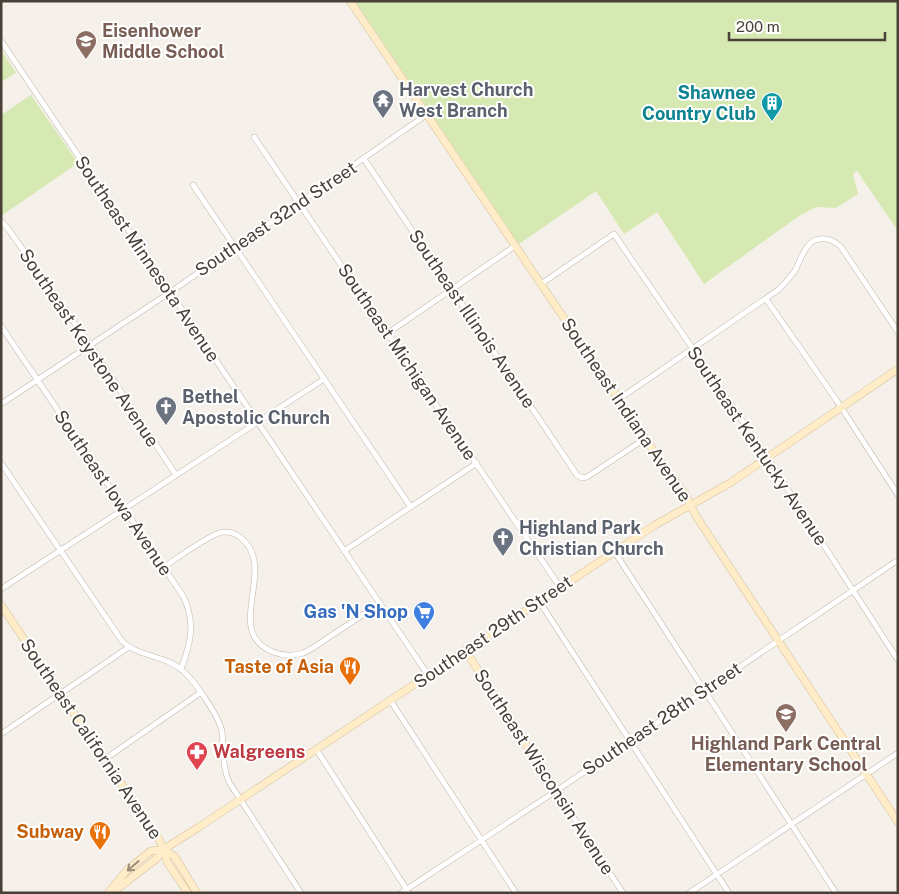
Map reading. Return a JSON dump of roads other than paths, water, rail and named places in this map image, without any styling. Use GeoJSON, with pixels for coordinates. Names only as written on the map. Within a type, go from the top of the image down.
{"type":"FeatureCollection","features":[{"type":"Feature","properties":{"kind":"main road","name":"Southeast Indiana Avenue"},"geometry":{"type":"LineString","coordinates":[[350,1],[685,494],[696,516],[898,822]]}},
{"type":"Feature","properties":{"kind":"main road","name":"Southeast 29th Street"},"geometry":{"type":"LineString","coordinates":[[112,893],[156,859],[164,849],[614,551],[661,521],[726,486],[898,369]]}},
{"type":"Feature","properties":{"kind":"main road","name":"Southeast California Avenue"},"geometry":{"type":"LineString","coordinates":[[1,605],[158,838],[164,849],[167,862],[188,893]]}},
{"type":"Feature","properties":{"kind":"main road","name":"Southeast Wisconsin Avenue"},"geometry":{"type":"LineString","coordinates":[[465,650],[556,790]]}},
{"type":"Feature","properties":{"kind":"main road","name":"Southeast 29th Street"},"geometry":{"type":"LineString","coordinates":[[108,893],[114,884],[134,864],[151,851],[164,849]]}},
{"type":"Feature","properties":{"kind":"main road","name":"Southeast California Avenue"},"geometry":{"type":"LineString","coordinates":[[164,849],[175,857],[198,893]]}},
{"type":"Feature","properties":{"kind":"street","name":"Southeast Minnesota Avenue"},"geometry":{"type":"LineString","coordinates":[[1,41],[428,675]]}},
{"type":"Feature","properties":{"kind":"street","name":"Southeast 32nd Street"},"geometry":{"type":"LineString","coordinates":[[1,404],[169,293],[426,115]]}},
{"type":"Feature","properties":{"kind":"street","name":"Southeast Michigan Avenue"},"geometry":{"type":"LineString","coordinates":[[254,137],[560,587]]}},
{"type":"Feature","properties":{"kind":"street","name":"Southeast Illinois Avenue"},"geometry":{"type":"LineString","coordinates":[[364,159],[577,475],[582,478],[592,474],[646,438]]}},
{"type":"Feature","properties":{"kind":"street"},"geometry":{"type":"LineString","coordinates":[[192,185],[410,506]]}},
{"type":"Feature","properties":{"kind":"street","name":"Southeast Keystone Avenue"},"geometry":{"type":"LineString","coordinates":[[1,221],[5,224],[90,345],[176,475]]}},
{"type":"Feature","properties":{"kind":"street","name":"Southeast Kentucky Avenue"},"geometry":{"type":"LineString","coordinates":[[541,284],[614,234],[766,458],[898,660]]}},
{"type":"Feature","properties":{"kind":"street"},"geometry":{"type":"LineString","coordinates":[[619,399],[766,299],[786,282],[810,244],[815,240],[832,240],[841,247],[898,332]]}},
{"type":"Feature","properties":{"kind":"street"},"geometry":{"type":"LineString","coordinates":[[388,333],[516,246]]}},
{"type":"Feature","properties":{"kind":"street"},"geometry":{"type":"LineString","coordinates":[[766,299],[898,495]]}},
{"type":"Feature","properties":{"kind":"street","name":"Southeast Iowa Avenue"},"geometry":{"type":"LineString","coordinates":[[1,326],[183,596],[189,610],[191,640],[181,669]]}},
{"type":"Feature","properties":{"kind":"street"},"geometry":{"type":"LineString","coordinates":[[1,589],[324,379]]}},
{"type":"Feature","properties":{"kind":"street"},"geometry":{"type":"LineString","coordinates":[[1,463],[122,641],[129,647],[181,669],[188,676],[218,720],[222,733],[225,770],[230,782],[301,893]]}},
{"type":"Feature","properties":{"kind":"street"},"geometry":{"type":"LineString","coordinates":[[344,551],[476,463]]}},
{"type":"Feature","properties":{"kind":"street"},"geometry":{"type":"LineString","coordinates":[[164,567],[218,533],[228,532],[239,536],[251,551],[255,561],[256,576],[250,612],[252,630],[255,637],[264,647],[284,655],[298,654],[312,649],[380,603]]}},
{"type":"Feature","properties":{"kind":"street"},"geometry":{"type":"LineString","coordinates":[[614,551],[836,893]]}},
{"type":"Feature","properties":{"kind":"street","name":"Southeast 28th Street"},"geometry":{"type":"LineString","coordinates":[[400,893],[408,891],[481,839],[898,560]]}},
{"type":"Feature","properties":{"kind":"street"},"geometry":{"type":"LineString","coordinates":[[539,601],[729,893]]}},
{"type":"Feature","properties":{"kind":"street"},"geometry":{"type":"LineString","coordinates":[[1,734],[129,647]]}},
{"type":"Feature","properties":{"kind":"street"},"geometry":{"type":"LineString","coordinates":[[105,759],[200,694]]}},
{"type":"Feature","properties":{"kind":"street"},"geometry":{"type":"LineString","coordinates":[[390,700],[516,893]]}},
{"type":"Feature","properties":{"kind":"street"},"geometry":{"type":"LineString","coordinates":[[316,750],[408,891]]}},
{"type":"Feature","properties":{"kind":"street"},"geometry":{"type":"LineString","coordinates":[[689,893],[898,753]]}},
{"type":"Feature","properties":{"kind":"street","name":"Southeast Wisconsin Avenue"},"geometry":{"type":"LineString","coordinates":[[556,790],[623,893]]}},
{"type":"Feature","properties":{"kind":"place","name":"Eisenhower Middle School"},"geometry":{"type":"Point","coordinates":[86,60]}},
{"type":"Feature","properties":{"kind":"place","name":"Harvest Church West Branch"},"geometry":{"type":"Point","coordinates":[383,119]}},
{"type":"Feature","properties":{"kind":"place","name":"Shawnee Country Club"},"geometry":{"type":"Point","coordinates":[772,122]}},
{"type":"Feature","properties":{"kind":"place","name":"Bethel Apostolic Church"},"geometry":{"type":"Point","coordinates":[166,426]}},
{"type":"Feature","properties":{"kind":"place","name":"Highland Park Christian Church"},"geometry":{"type":"Point","coordinates":[503,557]}},
{"type":"Feature","properties":{"kind":"place","name":"Gas 'N Shop"},"geometry":{"type":"Point","coordinates":[424,631]}},
{"type":"Feature","properties":{"kind":"place","name":"Taste of Asia"},"geometry":{"type":"Point","coordinates":[350,686]}},
{"type":"Feature","properties":{"kind":"place","name":"Highland Park Central Elementary School"},"geometry":{"type":"Point","coordinates":[786,733]}},
{"type":"Feature","properties":{"kind":"place","name":"Walgreens"},"geometry":{"type":"Point","coordinates":[197,771]}},
{"type":"Feature","properties":{"kind":"place","name":"Subway"},"geometry":{"type":"Point","coordinates":[100,851]}}]}
